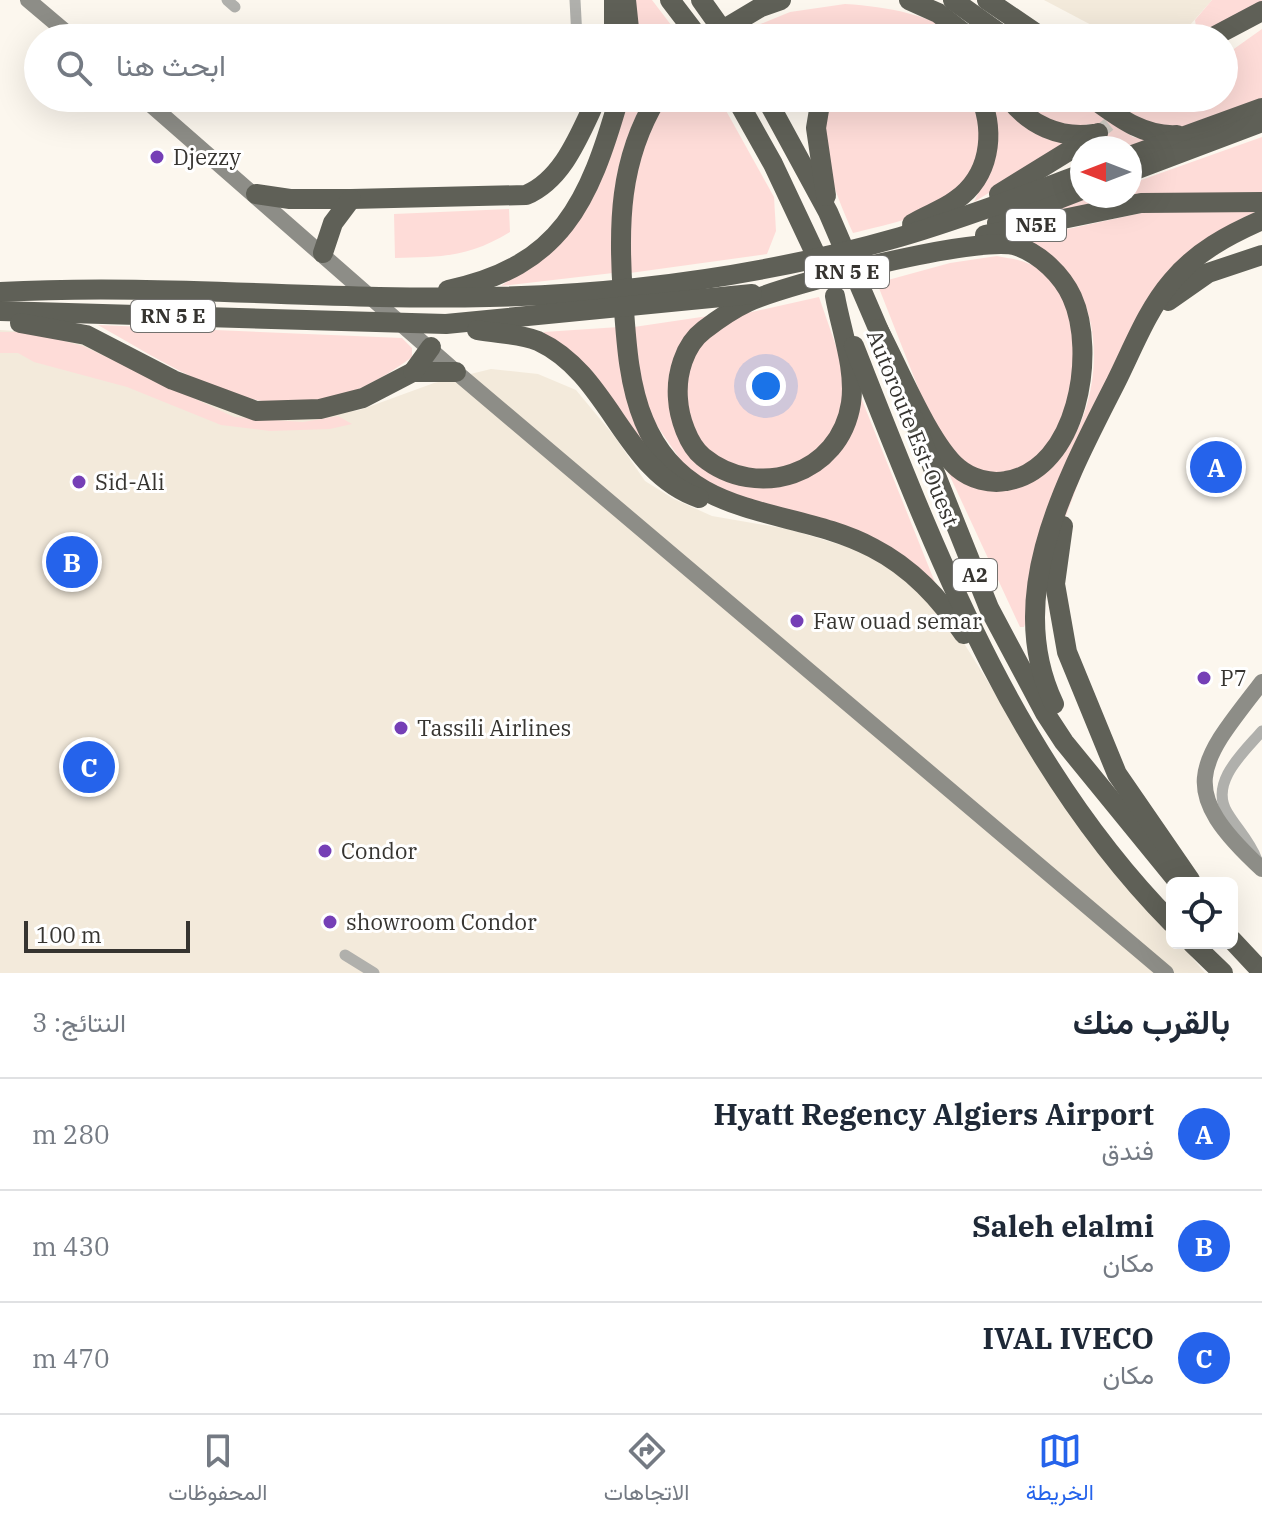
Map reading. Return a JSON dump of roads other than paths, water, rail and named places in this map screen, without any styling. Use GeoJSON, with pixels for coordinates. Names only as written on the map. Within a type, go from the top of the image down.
{"type":"FeatureCollection","features":[{"type":"Feature","properties":{"kind":"highway"},"geometry":{"type":"LineString","coordinates":[[614,0],[614,24]]}},
{"type":"Feature","properties":{"kind":"highway"},"geometry":{"type":"LineString","coordinates":[[626,0],[629,24]]}},
{"type":"Feature","properties":{"kind":"highway"},"geometry":{"type":"LineString","coordinates":[[670,0],[688,24]]}},
{"type":"Feature","properties":{"kind":"highway"},"geometry":{"type":"LineString","coordinates":[[701,0],[718,24]]}},
{"type":"Feature","properties":{"kind":"highway"},"geometry":{"type":"LineString","coordinates":[[732,24],[761,7],[781,0]]}},
{"type":"Feature","properties":{"kind":"highway"},"geometry":{"type":"LineString","coordinates":[[911,0],[979,7],[994,24]]}},
{"type":"Feature","properties":{"kind":"highway"},"geometry":{"type":"LineString","coordinates":[[911,0],[954,24]]}},
{"type":"Feature","properties":{"kind":"highway"},"geometry":{"type":"LineString","coordinates":[[953,0],[979,7],[1014,24]]}},
{"type":"Feature","properties":{"kind":"highway"},"geometry":{"type":"LineString","coordinates":[[1238,25],[1262,13]]}},
{"type":"Feature","properties":{"kind":"highway"},"geometry":{"type":"LineString","coordinates":[[1142,152],[1262,108]]}},
{"type":"Feature","properties":{"kind":"highway"},"geometry":{"type":"LineString","coordinates":[[256,194],[351,199],[526,195],[542,188],[556,175],[590,112]]}},
{"type":"Feature","properties":{"kind":"highway"},"geometry":{"type":"LineString","coordinates":[[410,298],[487,280],[538,256],[567,222],[585,193],[614,112]]}},
{"type":"Feature","properties":{"kind":"highway"},"geometry":{"type":"LineString","coordinates":[[648,112],[641,123],[626,169],[621,217],[626,341],[636,398],[645,424],[663,452],[691,482],[718,499],[757,514]]}},
{"type":"Feature","properties":{"kind":"highway","name":"Autoroute Est-Ouest"},"geometry":{"type":"LineString","coordinates":[[744,112],[773,164],[835,296],[920,514],[1007,700],[1073,803],[1166,916]]}},
{"type":"Feature","properties":{"kind":"highway","name":"Autoroute Est-Ouest"},"geometry":{"type":"LineString","coordinates":[[774,112],[828,212],[989,608],[1051,722],[1174,877]]}},
{"type":"Feature","properties":{"kind":"highway"},"geometry":{"type":"LineString","coordinates":[[819,112],[816,128],[828,212]]}},
{"type":"Feature","properties":{"kind":"highway"},"geometry":{"type":"LineString","coordinates":[[897,238],[914,223],[954,202],[977,178],[988,146],[986,112]]}},
{"type":"Feature","properties":{"kind":"highway","name":"N5E"},"geometry":{"type":"LineString","coordinates":[[960,219],[1098,133],[1075,135],[1052,131],[1032,121],[1023,112]]}},
{"type":"Feature","properties":{"kind":"highway"},"geometry":{"type":"LineString","coordinates":[[1115,112],[1142,129],[1161,136],[1189,134]]}},
{"type":"Feature","properties":{"kind":"highway"},"geometry":{"type":"LineString","coordinates":[[1142,167],[1262,122]]}},
{"type":"Feature","properties":{"kind":"highway","name":"N5E"},"geometry":{"type":"LineString","coordinates":[[960,219],[1070,178]]}},
{"type":"Feature","properties":{"kind":"highway","name":"N5E"},"geometry":{"type":"LineString","coordinates":[[953,241],[1070,195]]}},
{"type":"Feature","properties":{"kind":"highway"},"geometry":{"type":"LineString","coordinates":[[323,253],[333,223],[351,199]]}},
{"type":"Feature","properties":{"kind":"highway","name":"N5E"},"geometry":{"type":"LineString","coordinates":[[953,241],[1141,203],[1262,202]]}},
{"type":"Feature","properties":{"kind":"highway","name":"RN 5 E"},"geometry":{"type":"LineString","coordinates":[[677,293],[897,238],[960,219]]}},
{"type":"Feature","properties":{"kind":"highway"},"geometry":{"type":"LineString","coordinates":[[1112,800],[1046,686],[1036,652],[1033,617],[1038,574],[1051,525],[1102,409],[1158,299],[1187,265],[1223,239],[1262,220]]}},
{"type":"Feature","properties":{"kind":"highway","name":"RN 5 E"},"geometry":{"type":"LineString","coordinates":[[0,311],[440,324],[677,293],[788,287],[907,258],[953,241]]}},
{"type":"Feature","properties":{"kind":"highway"},"geometry":{"type":"LineString","coordinates":[[878,329],[930,427],[960,469],[979,479],[1009,481],[1032,472],[1050,456],[1068,426],[1081,376],[1079,321],[1061,279],[1038,258],[1012,245],[907,258]]}},
{"type":"Feature","properties":{"kind":"highway"},"geometry":{"type":"LineString","coordinates":[[1138,338],[1163,305],[1196,279],[1233,262],[1262,255]]}},
{"type":"Feature","properties":{"kind":"highway"},"geometry":{"type":"LineString","coordinates":[[788,287],[746,303],[702,331],[679,372],[679,408],[699,454],[721,469],[749,478],[789,477],[808,470],[823,458],[841,434],[851,402],[852,381],[835,296]]}},
{"type":"Feature","properties":{"kind":"highway","name":"RN 5 E"},"geometry":{"type":"LineString","coordinates":[[0,292],[144,289],[336,297],[595,302]]}},
{"type":"Feature","properties":{"kind":"highway"},"geometry":{"type":"LineString","coordinates":[[0,321],[44,325],[86,335],[173,380],[256,411],[320,409],[363,398],[413,372],[431,347]]}},
{"type":"Feature","properties":{"kind":"highway"},"geometry":{"type":"LineString","coordinates":[[440,324],[538,341],[575,365],[640,456],[664,480],[688,495],[872,547],[923,582],[943,604],[1007,700]]}},
{"type":"Feature","properties":{"kind":"highway"},"geometry":{"type":"LineString","coordinates":[[413,372],[456,372]]}},
{"type":"Feature","properties":{"kind":"highway"},"geometry":{"type":"LineString","coordinates":[[1102,409],[1060,540],[1055,584],[1058,613],[1067,652],[1117,774],[1188,877]]}},
{"type":"Feature","properties":{"kind":"highway"},"geometry":{"type":"LineString","coordinates":[[1238,946],[1262,972]]}},
{"type":"Feature","properties":{"kind":"highway"},"geometry":{"type":"LineString","coordinates":[[1198,949],[1223,973]]}},
{"type":"Feature","properties":{"kind":"main road"},"geometry":{"type":"LineString","coordinates":[[28,0],[56,24]]}},
{"type":"Feature","properties":{"kind":"main road"},"geometry":{"type":"LineString","coordinates":[[159,112],[456,372],[1166,973]]}},
{"type":"Feature","properties":{"kind":"main road"},"geometry":{"type":"LineString","coordinates":[[1260,868],[1212,816],[1204,779],[1215,743],[1262,682]]}},
{"type":"Feature","properties":{"kind":"street"},"geometry":{"type":"LineString","coordinates":[[575,0],[576,24]]}},
{"type":"Feature","properties":{"kind":"street"},"geometry":{"type":"LineString","coordinates":[[1238,31],[1262,13]]}},
{"type":"Feature","properties":{"kind":"street"},"geometry":{"type":"LineString","coordinates":[[1260,868],[1247,838],[1227,812],[1223,792],[1228,772],[1262,731]]}},
{"type":"Feature","properties":{"kind":"street"},"geometry":{"type":"LineString","coordinates":[[345,955],[374,973]]}},
{"type":"Feature","properties":{"kind":"tunnel"},"geometry":{"type":"LineString","coordinates":[[1098,133],[1124,112]]}},
{"type":"Feature","properties":{"kind":"place","name":"Djezzy"},"geometry":{"type":"Point","coordinates":[157,157]}},
{"type":"Feature","properties":{"kind":"place","name":"Hyatt Regency Algiers Airport"},"geometry":{"type":"Point","coordinates":[1216,467]}},
{"type":"Feature","properties":{"kind":"place","name":"Sid-Ali"},"geometry":{"type":"Point","coordinates":[79,482]}},
{"type":"Feature","properties":{"kind":"place","name":"Saleh elalmi"},"geometry":{"type":"Point","coordinates":[72,562]}},
{"type":"Feature","properties":{"kind":"place","name":"Faw ouad semar"},"geometry":{"type":"Point","coordinates":[797,621]}},
{"type":"Feature","properties":{"kind":"place","name":"P7"},"geometry":{"type":"Point","coordinates":[1204,678]}},
{"type":"Feature","properties":{"kind":"place","name":"Tassili Airlines"},"geometry":{"type":"Point","coordinates":[401,728]}},
{"type":"Feature","properties":{"kind":"place","name":"IVAL IVECO"},"geometry":{"type":"Point","coordinates":[89,767]}},
{"type":"Feature","properties":{"kind":"place","name":"Condor"},"geometry":{"type":"Point","coordinates":[325,851]}},
{"type":"Feature","properties":{"kind":"place","name":"showroom Condor"},"geometry":{"type":"Point","coordinates":[330,922]}}]}
